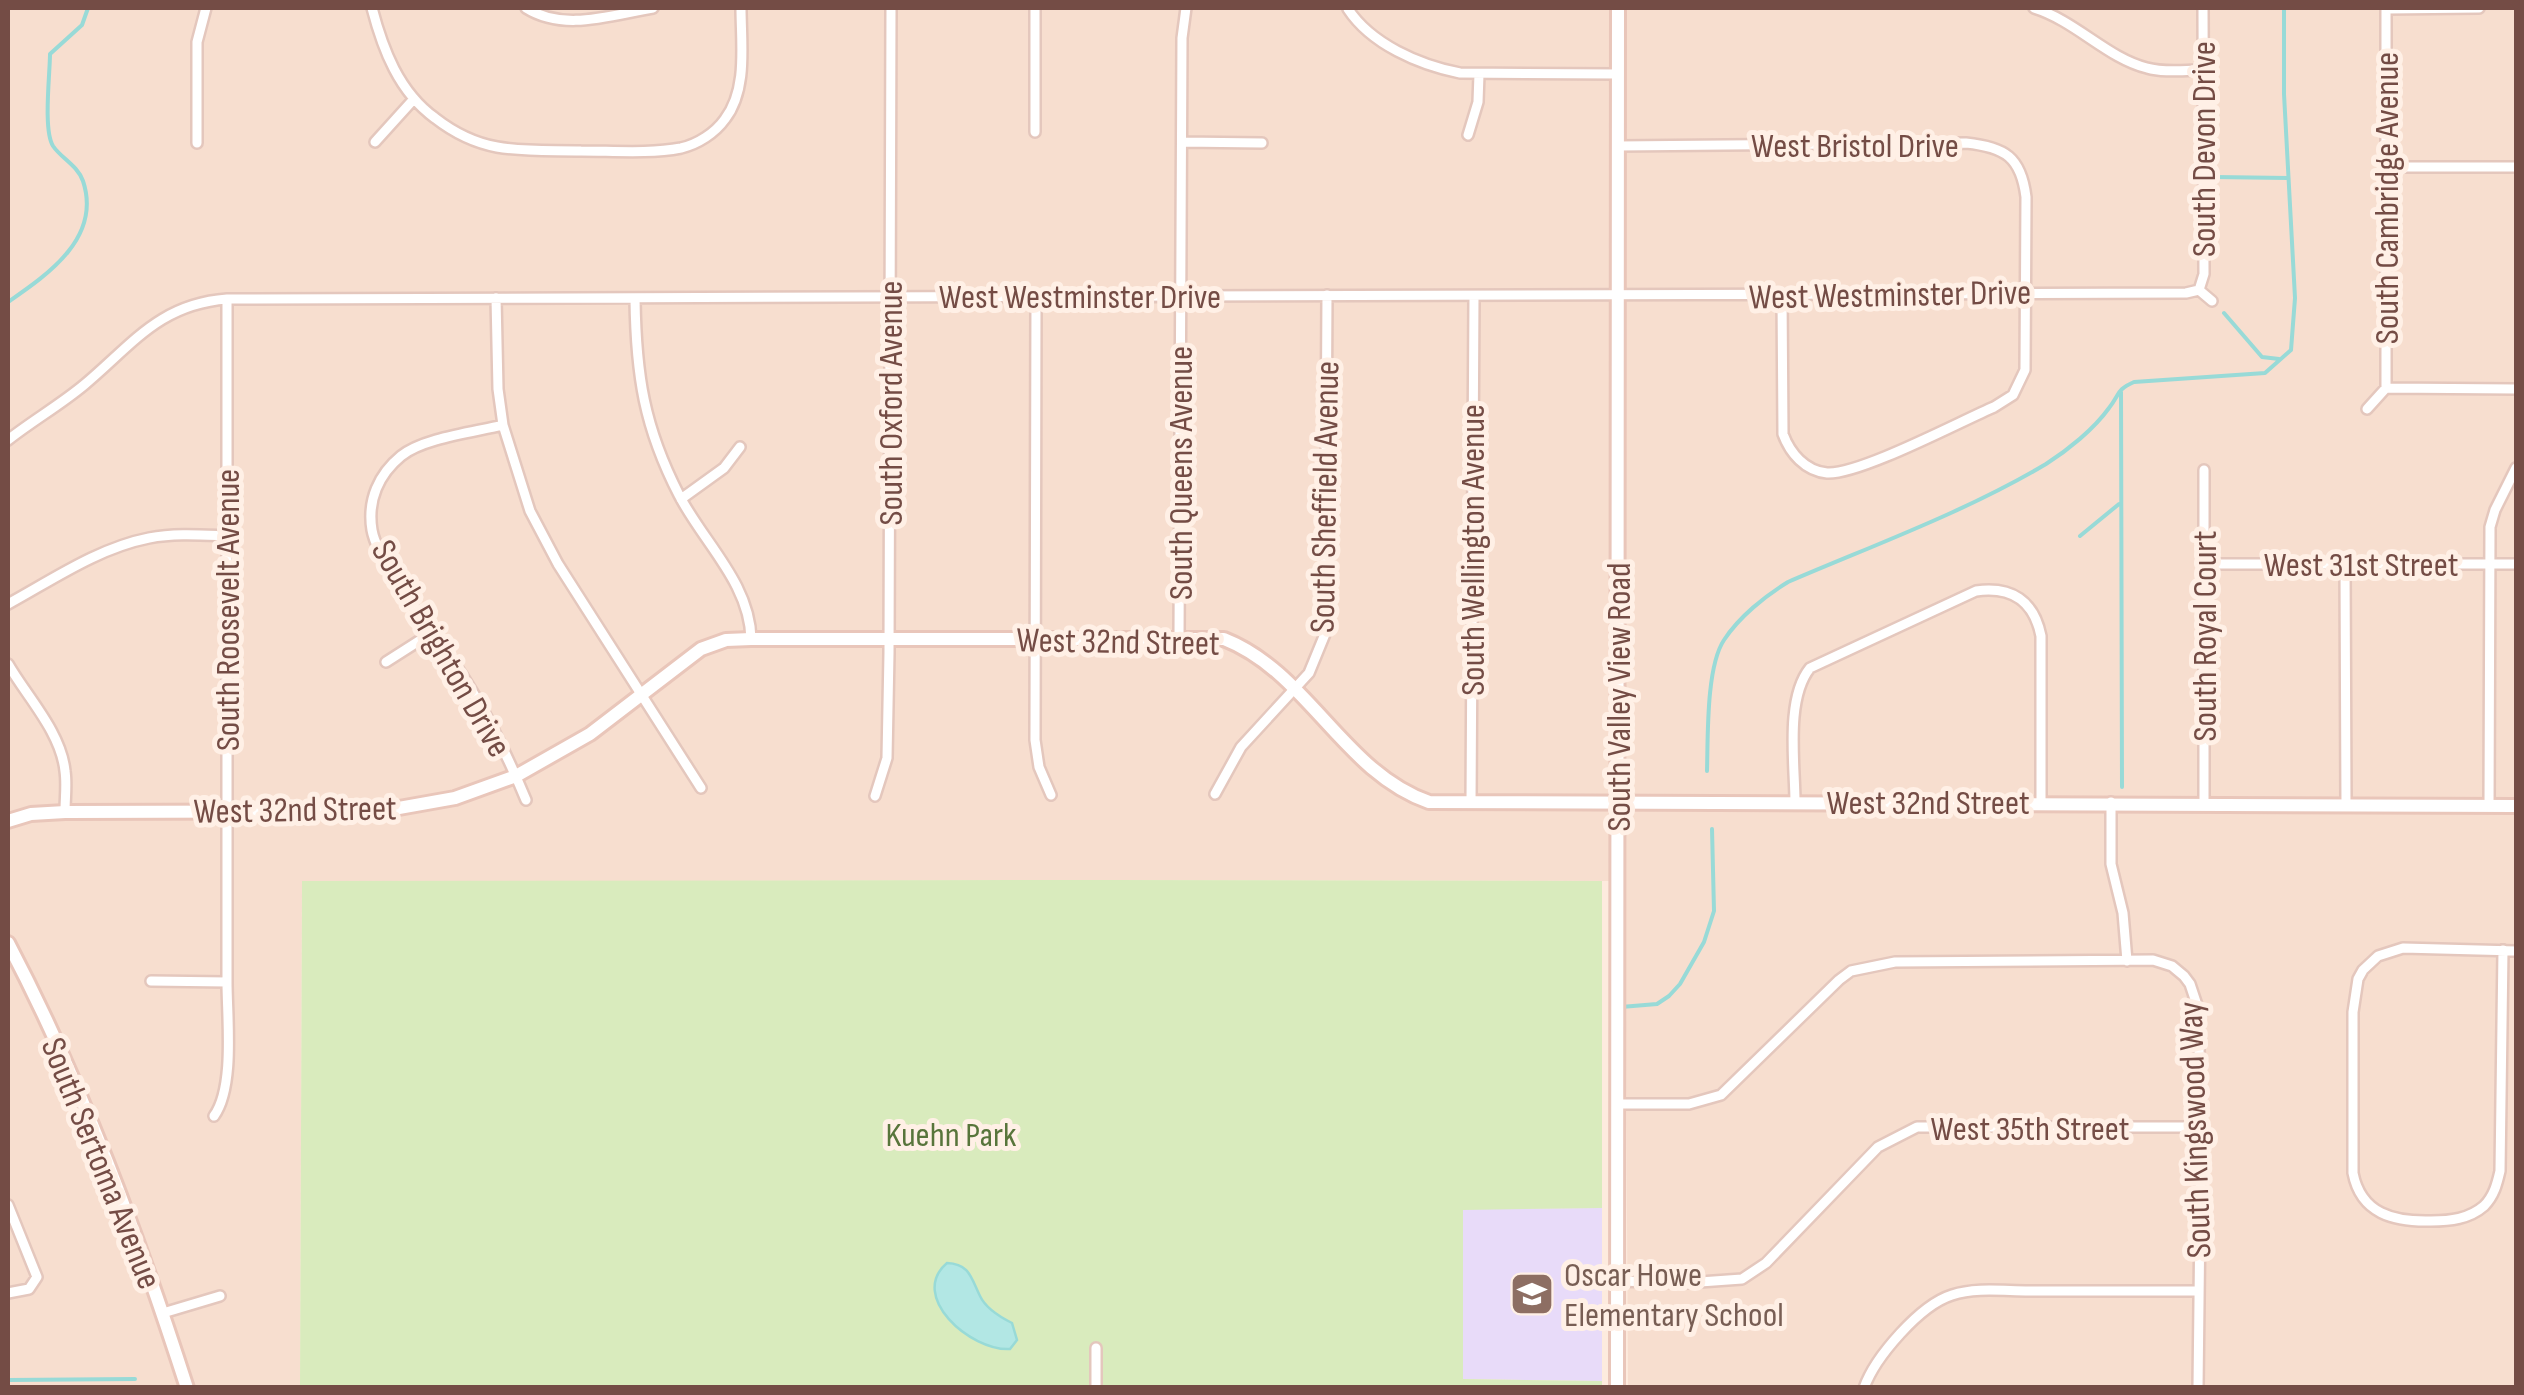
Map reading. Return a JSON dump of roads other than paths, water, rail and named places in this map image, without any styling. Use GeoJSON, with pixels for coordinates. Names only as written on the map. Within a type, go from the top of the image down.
{"type":"FeatureCollection","features":[{"type":"Feature","properties":{"kind":"street"},"geometry":{"type":"LineString","coordinates":[[197,143],[197,42],[206,8]]}},
{"type":"Feature","properties":{"kind":"street"},"geometry":{"type":"LineString","coordinates":[[372,8],[388,56],[414,100],[450,129],[496,147],[647,152],[683,148],[717,129],[732,109],[741,70],[741,8]]}},
{"type":"Feature","properties":{"kind":"street"},"geometry":{"type":"LineString","coordinates":[[526,8],[546,19],[567,22],[653,8]]}},
{"type":"Feature","properties":{"kind":"street","name":"South Oxford Avenue"},"geometry":{"type":"LineString","coordinates":[[875,796],[886,758],[889,639],[891,8]]}},
{"type":"Feature","properties":{"kind":"street"},"geometry":{"type":"LineString","coordinates":[[1035,8],[1036,132]]}},
{"type":"Feature","properties":{"kind":"street","name":"South Queens Avenue"},"geometry":{"type":"LineString","coordinates":[[1179,638],[1182,38],[1186,8]]}},
{"type":"Feature","properties":{"kind":"street"},"geometry":{"type":"LineString","coordinates":[[1348,8],[1366,30],[1405,54],[1444,70],[1479,74],[1618,74]]}},
{"type":"Feature","properties":{"kind":"street","name":"South Valley View Road"},"geometry":{"type":"LineString","coordinates":[[1618,8],[1618,1388]]}},
{"type":"Feature","properties":{"kind":"street"},"geometry":{"type":"LineString","coordinates":[[2034,8],[2072,24],[2140,66],[2202,70]]}},
{"type":"Feature","properties":{"kind":"street","name":"South Devon Drive"},"geometry":{"type":"LineString","coordinates":[[2199,290],[2204,274],[2202,8]]}},
{"type":"Feature","properties":{"kind":"street"},"geometry":{"type":"LineString","coordinates":[[2386,8],[2478,8]]}},
{"type":"Feature","properties":{"kind":"street","name":"South Cambridge Avenue"},"geometry":{"type":"LineString","coordinates":[[2386,8],[2386,388]]}},
{"type":"Feature","properties":{"kind":"street"},"geometry":{"type":"LineString","coordinates":[[1468,135],[1476,117],[1479,74]]}},
{"type":"Feature","properties":{"kind":"street"},"geometry":{"type":"LineString","coordinates":[[376,142],[414,100]]}},
{"type":"Feature","properties":{"kind":"street"},"geometry":{"type":"LineString","coordinates":[[1182,142],[1262,143]]}},
{"type":"Feature","properties":{"kind":"street","name":"West Bristol Drive"},"geometry":{"type":"LineString","coordinates":[[1618,146],[1966,143],[1998,150],[2015,161],[2024,180],[2026,370],[2013,395],[1994,407],[1858,468],[1828,473],[1802,462],[1782,434],[1782,295]]}},
{"type":"Feature","properties":{"kind":"street"},"geometry":{"type":"LineString","coordinates":[[2386,167],[2516,167]]}},
{"type":"Feature","properties":{"kind":"street"},"geometry":{"type":"LineString","coordinates":[[2199,290],[2212,301]]}},
{"type":"Feature","properties":{"kind":"street","name":"West Westminster Drive"},"geometry":{"type":"LineString","coordinates":[[8,440],[82,388],[167,314],[207,300],[227,298],[1618,296],[2199,290]]}},
{"type":"Feature","properties":{"kind":"street"},"geometry":{"type":"LineString","coordinates":[[1036,296],[1034,740],[1051,795]]}},
{"type":"Feature","properties":{"kind":"street","name":"South Sheffield Avenue"},"geometry":{"type":"LineString","coordinates":[[1215,794],[1242,747],[1294,690],[1316,659],[1327,619],[1327,296]]}},
{"type":"Feature","properties":{"kind":"street","name":"South Wellington Avenue"},"geometry":{"type":"LineString","coordinates":[[1471,803],[1474,296]]}},
{"type":"Feature","properties":{"kind":"street","name":"South Roosevelt Avenue"},"geometry":{"type":"LineString","coordinates":[[214,1116],[223,1104],[226,1086],[227,298]]}},
{"type":"Feature","properties":{"kind":"street"},"geometry":{"type":"LineString","coordinates":[[496,298],[498,390],[503,425],[521,488],[542,535],[639,694],[702,788]]}},
{"type":"Feature","properties":{"kind":"street"},"geometry":{"type":"LineString","coordinates":[[635,299],[637,372],[646,418],[681,499],[743,596],[750,618],[750,639]]}},
{"type":"Feature","properties":{"kind":"street"},"geometry":{"type":"LineString","coordinates":[[2366,409],[2386,388],[2516,389]]}},
{"type":"Feature","properties":{"kind":"street","name":"South Brighton Drive"},"geometry":{"type":"LineString","coordinates":[[503,425],[409,450],[385,472],[374,494],[373,536],[396,578],[493,725],[526,800]]}},
{"type":"Feature","properties":{"kind":"street"},"geometry":{"type":"LineString","coordinates":[[681,499],[724,468],[740,447]]}},
{"type":"Feature","properties":{"kind":"street"},"geometry":{"type":"LineString","coordinates":[[2490,806],[2490,527],[2516,468]]}},
{"type":"Feature","properties":{"kind":"street","name":"South Royal Court"},"geometry":{"type":"LineString","coordinates":[[2204,470],[2204,803]]}},
{"type":"Feature","properties":{"kind":"street"},"geometry":{"type":"LineString","coordinates":[[8,604],[132,542],[170,536],[227,536]]}},
{"type":"Feature","properties":{"kind":"street","name":"West 31st Street"},"geometry":{"type":"LineString","coordinates":[[2205,564],[2516,564]]}},
{"type":"Feature","properties":{"kind":"street"},"geometry":{"type":"LineString","coordinates":[[2346,565],[2346,805]]}},
{"type":"Feature","properties":{"kind":"street"},"geometry":{"type":"LineString","coordinates":[[1795,803],[1795,704],[1810,668],[1987,590],[2019,596],[2038,622],[2042,802]]}},
{"type":"Feature","properties":{"kind":"street"},"geometry":{"type":"LineString","coordinates":[[386,662],[433,632]]}},
{"type":"Feature","properties":{"kind":"street","name":"West 32nd Street"},"geometry":{"type":"LineString","coordinates":[[8,821],[31,814],[65,812],[382,811],[455,798],[516,776],[590,734],[702,648],[726,640],[750,639],[1224,639],[1243,646],[1294,690],[1373,772],[1400,790],[1429,802],[2516,806]]}},
{"type":"Feature","properties":{"kind":"street"},"geometry":{"type":"LineString","coordinates":[[8,664],[62,754],[65,812]]}},
{"type":"Feature","properties":{"kind":"street"},"geometry":{"type":"LineString","coordinates":[[2111,802],[2111,864],[2124,914],[2127,961]]}},
{"type":"Feature","properties":{"kind":"street","name":"South Sertoma Avenue"},"geometry":{"type":"LineString","coordinates":[[8,943],[92,1126],[187,1388]]}},
{"type":"Feature","properties":{"kind":"street"},"geometry":{"type":"LineString","coordinates":[[2503,950],[2497,1186],[2484,1206],[2472,1214],[2450,1220],[2391,1219],[2368,1205],[2355,1186],[2354,995],[2363,970],[2378,956],[2403,948],[2503,950],[2516,951]]}},
{"type":"Feature","properties":{"kind":"street","name":"South Kingswood Way"},"geometry":{"type":"LineString","coordinates":[[1618,1104],[1689,1104],[1721,1095],[1825,991],[1864,967],[1895,962],[2127,961],[2163,963],[2178,970],[2190,984],[2198,1008],[2198,1388]]}},
{"type":"Feature","properties":{"kind":"street"},"geometry":{"type":"LineString","coordinates":[[151,981],[227,982]]}},
{"type":"Feature","properties":{"kind":"street","name":"West 35th Street"},"geometry":{"type":"LineString","coordinates":[[1618,1281],[1686,1284],[1742,1279],[1766,1263],[1878,1148],[1917,1127],[2201,1127]]}},
{"type":"Feature","properties":{"kind":"street"},"geometry":{"type":"LineString","coordinates":[[8,1205],[36,1270],[36,1283],[20,1293],[8,1293]]}},
{"type":"Feature","properties":{"kind":"street"},"geometry":{"type":"LineString","coordinates":[[1864,1388],[1876,1362],[1900,1336],[1925,1312],[1951,1295],[1992,1290],[2198,1291]]}},
{"type":"Feature","properties":{"kind":"street"},"geometry":{"type":"LineString","coordinates":[[163,1314],[220,1296]]}},
{"type":"Feature","properties":{"kind":"street"},"geometry":{"type":"LineString","coordinates":[[1096,1348],[1096,1388]]}},
{"type":"Feature","properties":{"kind":"water"},"geometry":{"type":"Polygon","coordinates":[[[947,1263],[965,1269],[986,1305],[1012,1323],[1017,1340],[1010,1349],[978,1341],[949,1319],[935,1291],[937,1276],[947,1263]]]}},
{"type":"Feature","properties":{"kind":"waterway"},"geometry":{"type":"LineString","coordinates":[[8,302],[54,267],[78,237],[85,220],[83,181],[53,146],[48,102],[50,54],[82,25],[88,8]]}},
{"type":"Feature","properties":{"kind":"waterway"},"geometry":{"type":"LineString","coordinates":[[1707,771],[1709,703],[1718,652],[1737,623],[1770,594],[1788,582],[1951,513],[2046,464],[2072,446],[2103,416],[2121,390],[2134,382],[2265,373],[2291,350],[2295,298],[2284,94],[2284,8]]}},
{"type":"Feature","properties":{"kind":"waterway"},"geometry":{"type":"LineString","coordinates":[[2214,177],[2288,178]]}},
{"type":"Feature","properties":{"kind":"waterway"},"geometry":{"type":"LineString","coordinates":[[2224,313],[2262,357],[2279,359]]}},
{"type":"Feature","properties":{"kind":"waterway"},"geometry":{"type":"LineString","coordinates":[[2121,392],[2122,787]]}},
{"type":"Feature","properties":{"kind":"waterway"},"geometry":{"type":"LineString","coordinates":[[2080,536],[2119,504]]}},
{"type":"Feature","properties":{"kind":"waterway"},"geometry":{"type":"LineString","coordinates":[[1621,1007],[1657,1004],[1669,996],[1704,942],[1714,911],[1712,829]]}},
{"type":"Feature","properties":{"kind":"waterway"},"geometry":{"type":"LineString","coordinates":[[8,1380],[135,1379]]}},
{"type":"Feature","properties":{"kind":"place","name":"Oscar Howe Elementary School"},"geometry":{"type":"Point","coordinates":[1532,1294]}},
{"type":"Feature","properties":{"kind":"park label","name":"Kuehn Park"},"geometry":{"type":"Point","coordinates":[951,1134]}}]}
